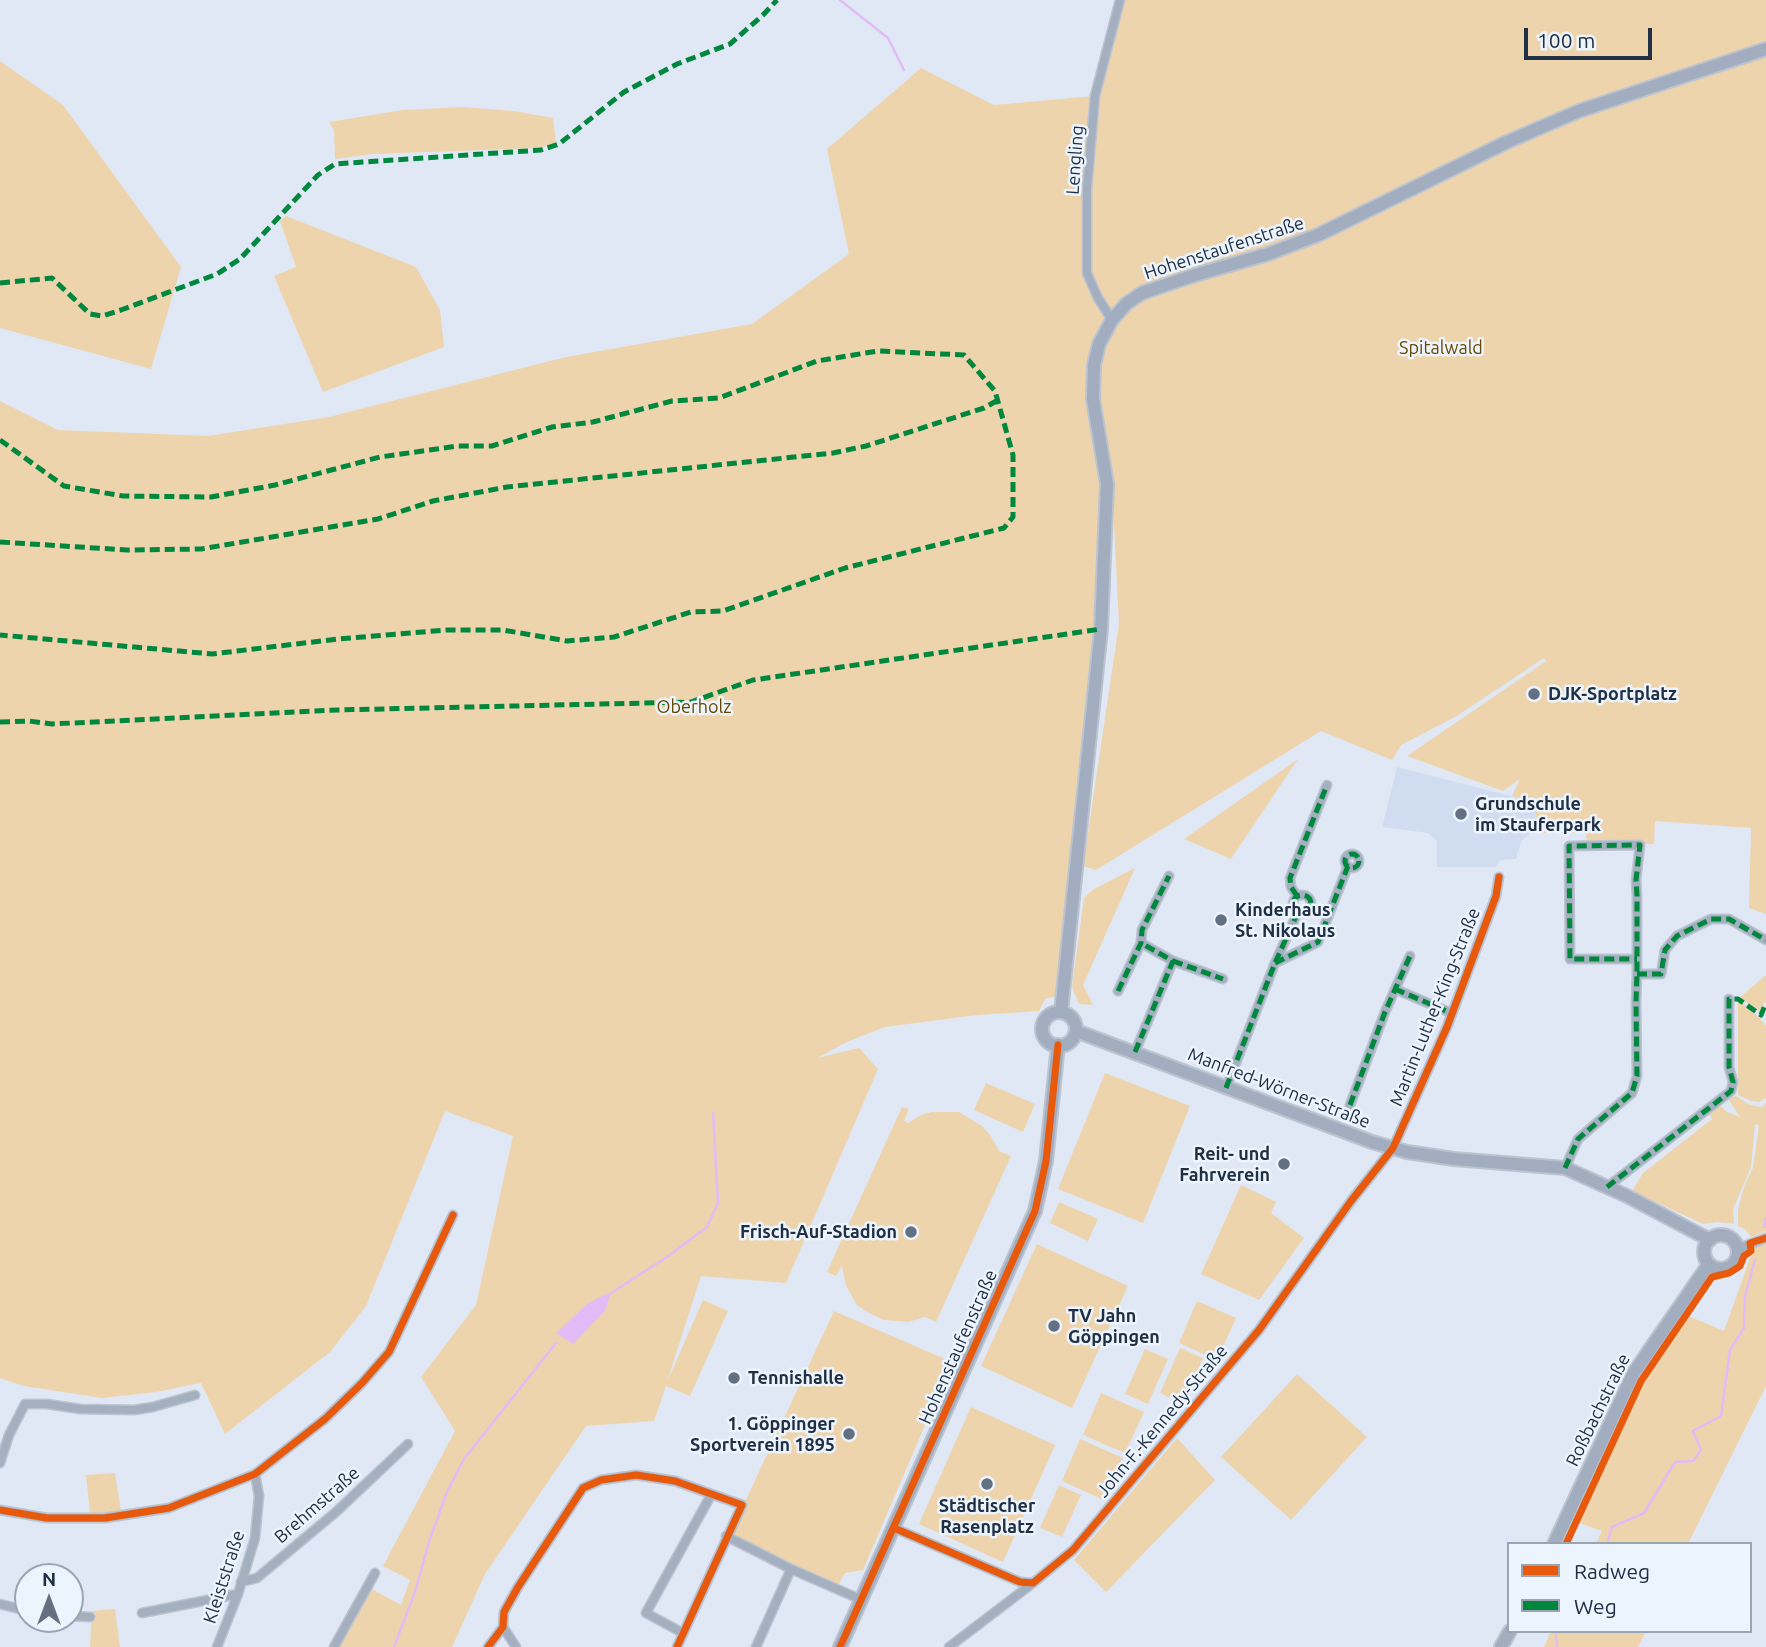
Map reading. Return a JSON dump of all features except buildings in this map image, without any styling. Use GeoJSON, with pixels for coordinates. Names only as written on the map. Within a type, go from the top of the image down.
{"type":"FeatureCollection","features":[{"type":"Feature","properties":{"kind":"main road","name":"Hohenstaufenstraße"},"geometry":{"type":"LineString","coordinates":[[1061,1012],[1101,629],[1107,484],[1093,399],[1094,365],[1099,344],[1112,320],[1126,304],[1142,293],[1268,254],[1318,235],[1507,142],[1579,111],[1766,49]]}},
{"type":"Feature","properties":{"kind":"main road"},"geometry":{"type":"LineString","coordinates":[[1061,1012],[1074,1021],[1076,1031],[1070,1042],[1058,1045],[1046,1040],[1042,1027],[1050,1014],[1061,1012]]}},
{"type":"Feature","properties":{"kind":"main road","name":"Manfred-Wörner-Straße"},"geometry":{"type":"LineString","coordinates":[[1076,1031],[1394,1148],[1454,1159],[1564,1168],[1710,1240]]}},
{"type":"Feature","properties":{"kind":"main road","name":"Hohenstaufenstraße"},"geometry":{"type":"LineString","coordinates":[[839,1647],[1035,1211],[1046,1161],[1058,1045]]}},
{"type":"Feature","properties":{"kind":"main road"},"geometry":{"type":"LineString","coordinates":[[1726,1236],[1735,1243],[1737,1249],[1736,1259],[1729,1267],[1718,1269],[1709,1264],[1704,1249],[1710,1240],[1726,1236]]}},
{"type":"Feature","properties":{"kind":"main road","name":"Roßbachstraße"},"geometry":{"type":"LineString","coordinates":[[1555,1542],[1633,1374],[1709,1264]]}},
{"type":"Feature","properties":{"kind":"street","name":"Lengling"},"geometry":{"type":"LineString","coordinates":[[1112,320],[1087,273],[1087,187],[1095,96],[1120,0]]}},
{"type":"Feature","properties":{"kind":"street"},"geometry":{"type":"LineString","coordinates":[[1297,897],[1291,887],[1290,878],[1327,785]]}},
{"type":"Feature","properties":{"kind":"street"},"geometry":{"type":"LineString","coordinates":[[1564,1168],[1578,1139],[1632,1093],[1636,1086],[1637,974],[1637,959],[1637,859],[1640,845],[1569,846],[1570,959],[1637,959]]}},
{"type":"Feature","properties":{"kind":"street"},"geometry":{"type":"LineString","coordinates":[[1276,963],[1318,942],[1348,866]]}},
{"type":"Feature","properties":{"kind":"street"},"geometry":{"type":"LineString","coordinates":[[1118,991],[1141,943],[1142,930],[1169,876]]}},
{"type":"Feature","properties":{"kind":"street","name":"Martin-Luther-King-Straße"},"geometry":{"type":"LineString","coordinates":[[1394,1148],[1447,1027],[1496,897],[1499,877]]}},
{"type":"Feature","properties":{"kind":"street"},"geometry":{"type":"LineString","coordinates":[[1305,896],[1310,902],[1307,911],[1298,912],[1293,903],[1297,897],[1305,896]]}},
{"type":"Feature","properties":{"kind":"street"},"geometry":{"type":"LineString","coordinates":[[1226,1088],[1298,912]]}},
{"type":"Feature","properties":{"kind":"street"},"geometry":{"type":"LineString","coordinates":[[1637,974],[1661,974],[1665,950],[1677,936],[1711,919],[1729,919],[1766,940]]}},
{"type":"Feature","properties":{"kind":"street"},"geometry":{"type":"LineString","coordinates":[[1141,943],[1172,961],[1223,979]]}},
{"type":"Feature","properties":{"kind":"street"},"geometry":{"type":"LineString","coordinates":[[1350,1105],[1410,956]]}},
{"type":"Feature","properties":{"kind":"street"},"geometry":{"type":"LineString","coordinates":[[1135,1052],[1172,961]]}},
{"type":"Feature","properties":{"kind":"street","name":"Martin-Luther-King-Straße"},"geometry":{"type":"LineString","coordinates":[[1395,989],[1451,1013]]}},
{"type":"Feature","properties":{"kind":"street"},"geometry":{"type":"LineString","coordinates":[[1607,1187],[1731,1091],[1733,1082],[1728,1068],[1729,999]]}},
{"type":"Feature","properties":{"kind":"street","name":"John-F.-Kennedy-Straße"},"geometry":{"type":"LineString","coordinates":[[949,1647],[1073,1550],[1259,1330],[1351,1201],[1394,1148]]}},
{"type":"Feature","properties":{"kind":"street"},"geometry":{"type":"LineString","coordinates":[[0,1510],[47,1518],[105,1518],[169,1508],[255,1474],[325,1419],[389,1352],[453,1215]]}},
{"type":"Feature","properties":{"kind":"street"},"geometry":{"type":"LineString","coordinates":[[1737,1249],[1766,1238]]}},
{"type":"Feature","properties":{"kind":"street"},"geometry":{"type":"LineString","coordinates":[[0,1463],[21,1408],[25,1404],[134,1410],[195,1395]]}},
{"type":"Feature","properties":{"kind":"street","name":"Brehmstraße"},"geometry":{"type":"LineString","coordinates":[[241,1582],[257,1578],[336,1512],[408,1444]]}},
{"type":"Feature","properties":{"kind":"street","name":"Kleiststraße"},"geometry":{"type":"LineString","coordinates":[[217,1647],[238,1594],[255,1538],[259,1496],[255,1474]]}},
{"type":"Feature","properties":{"kind":"street"},"geometry":{"type":"LineString","coordinates":[[488,1647],[503,1627],[504,1612],[512,1598],[583,1488],[601,1480],[636,1475],[675,1480],[742,1505],[677,1647]]}},
{"type":"Feature","properties":{"kind":"street"},"geometry":{"type":"LineString","coordinates":[[683,1633],[646,1613],[711,1495]]}},
{"type":"Feature","properties":{"kind":"street"},"geometry":{"type":"LineString","coordinates":[[894,1528],[1020,1583],[1033,1583]]}},
{"type":"Feature","properties":{"kind":"street"},"geometry":{"type":"LineString","coordinates":[[726,1536],[791,1569],[862,1600]]}},
{"type":"Feature","properties":{"kind":"street"},"geometry":{"type":"LineString","coordinates":[[756,1647],[791,1569]]}},
{"type":"Feature","properties":{"kind":"street"},"geometry":{"type":"LineString","coordinates":[[334,1647],[375,1573]]}},
{"type":"Feature","properties":{"kind":"street"},"geometry":{"type":"LineString","coordinates":[[142,1613],[238,1594]]}},
{"type":"Feature","properties":{"kind":"street"},"geometry":{"type":"LineString","coordinates":[[84,1617],[90,1617]]}},
{"type":"Feature","properties":{"kind":"street"},"geometry":{"type":"LineString","coordinates":[[503,1627],[516,1647]]}},
{"type":"Feature","properties":{"kind":"shaded area","name":"Grundschule im Stauferpark"},"geometry":{"type":"Polygon","coordinates":[[[1397,767],[1534,802],[1538,833],[1534,830],[1522,840],[1516,859],[1501,860],[1496,867],[1437,867],[1437,841],[1428,833],[1382,827],[1397,767]]]}},
{"type":"Feature","properties":{"kind":"shaded area"},"geometry":{"type":"Polygon","coordinates":[[[606,1294],[610,1296],[605,1311],[573,1344],[556,1333],[587,1304],[606,1294]]]}},
{"type":"Feature","properties":{"kind":"green space"},"geometry":{"type":"Polygon","coordinates":[[[1117,0],[1766,0],[1766,914],[1749,908],[1751,828],[1655,821],[1654,844],[1587,843],[1586,833],[1538,833],[1534,802],[1512,796],[1520,779],[1503,791],[1407,756],[1546,661],[1544,658],[1455,717],[1401,745],[1392,760],[1321,731],[1096,870],[1083,866],[1119,624],[1112,483],[1096,388],[1097,370],[1105,344],[1116,323],[1109,316],[1096,338],[1087,388],[1103,498],[1096,635],[1056,996],[1045,999],[1039,1011],[977,1015],[885,1027],[849,1041],[817,1058],[859,1048],[878,1069],[786,1283],[701,1276],[667,1382],[703,1300],[728,1311],[690,1396],[666,1386],[654,1421],[586,1426],[485,1574],[452,1647],[337,1647],[370,1588],[401,1605],[410,1580],[383,1566],[455,1431],[421,1377],[476,1305],[513,1136],[445,1111],[366,1306],[330,1352],[225,1434],[201,1383],[156,1392],[102,1398],[24,1386],[0,1378],[0,401],[58,430],[208,436],[329,417],[566,357],[752,324],[849,254],[827,149],[921,68],[994,105],[1095,96],[1117,0]]]}},
{"type":"Feature","properties":{"kind":"green space"},"geometry":{"type":"Polygon","coordinates":[[[0,61],[63,105],[181,267],[151,369],[0,328],[0,61]]]}},
{"type":"Feature","properties":{"kind":"green space"},"geometry":{"type":"Polygon","coordinates":[[[462,107],[514,111],[553,118],[556,144],[536,148],[372,154],[335,159],[334,130],[329,122],[403,110],[462,107]]]}},
{"type":"Feature","properties":{"kind":"green space"},"geometry":{"type":"Polygon","coordinates":[[[286,216],[416,267],[440,310],[444,347],[323,392],[274,276],[296,267],[280,221],[286,216]]]}},
{"type":"Feature","properties":{"kind":"green space"},"geometry":{"type":"Polygon","coordinates":[[[1298,759],[1231,859],[1184,839],[1298,759]]]}},
{"type":"Feature","properties":{"kind":"green space"},"geometry":{"type":"Polygon","coordinates":[[[1135,868],[1083,985],[1093,1005],[1079,1004],[1072,987],[1084,898],[1094,889],[1135,868]]]}},
{"type":"Feature","properties":{"kind":"green space"},"geometry":{"type":"Polygon","coordinates":[[[1766,975],[1766,1001],[1760,1011],[1739,998],[1766,975]]]}},
{"type":"Feature","properties":{"kind":"green space"},"geometry":{"type":"Polygon","coordinates":[[[1738,1000],[1766,1026],[1766,1098],[1759,1102],[1738,1095],[1738,1000]]]}},
{"type":"Feature","properties":{"kind":"green space"},"geometry":{"type":"Polygon","coordinates":[[[1105,1073],[1190,1106],[1143,1223],[1058,1189],[1105,1073]]]}},
{"type":"Feature","properties":{"kind":"green space"},"geometry":{"type":"Polygon","coordinates":[[[986,1083],[1035,1104],[1023,1132],[974,1110],[986,1083]]]}},
{"type":"Feature","properties":{"kind":"green space"},"geometry":{"type":"Polygon","coordinates":[[[1736,1096],[1750,1105],[1762,1107],[1766,1103],[1766,1231],[1751,1237],[1745,1229],[1738,1226],[1738,1209],[1753,1168],[1759,1125],[1755,1124],[1751,1167],[1733,1209],[1734,1224],[1703,1224],[1632,1191],[1643,1173],[1712,1119],[1709,1114],[1719,1105],[1727,1112],[1740,1117],[1728,1099],[1736,1096]]]}},
{"type":"Feature","properties":{"kind":"green space","name":"Frisch-Auf-Stadion"},"geometry":{"type":"Polygon","coordinates":[[[902,1107],[909,1109],[904,1121],[908,1123],[932,1112],[959,1112],[982,1126],[999,1151],[1011,1156],[936,1322],[925,1317],[908,1322],[884,1320],[857,1305],[846,1286],[842,1266],[836,1276],[827,1272],[902,1107]]]}},
{"type":"Feature","properties":{"kind":"green space"},"geometry":{"type":"Polygon","coordinates":[[[1241,1185],[1276,1202],[1271,1213],[1304,1238],[1259,1300],[1201,1274],[1241,1185]]]}},
{"type":"Feature","properties":{"kind":"green space"},"geometry":{"type":"Polygon","coordinates":[[[1059,1202],[1098,1219],[1088,1241],[1050,1223],[1059,1202]]]}},
{"type":"Feature","properties":{"kind":"green space"},"geometry":{"type":"Polygon","coordinates":[[[1766,1242],[1766,1386],[1689,1542],[1597,1542],[1602,1531],[1577,1522],[1641,1381],[1686,1315],[1724,1331],[1753,1250],[1752,1246],[1766,1242]]]}},
{"type":"Feature","properties":{"kind":"green space","name":"TV Jahn Göppingen"},"geometry":{"type":"Polygon","coordinates":[[[1037,1244],[1128,1286],[1072,1408],[981,1366],[1037,1244]]]}},
{"type":"Feature","properties":{"kind":"green space"},"geometry":{"type":"Polygon","coordinates":[[[1197,1301],[1236,1318],[1217,1360],[1179,1343],[1197,1301]]]}},
{"type":"Feature","properties":{"kind":"green space","name":"1. Göppinger Sportverein 1895"},"geometry":{"type":"Polygon","coordinates":[[[834,1311],[952,1362],[863,1570],[845,1573],[838,1586],[729,1536],[834,1311]]]}},
{"type":"Feature","properties":{"kind":"green space"},"geometry":{"type":"Polygon","coordinates":[[[1180,1348],[1203,1358],[1183,1404],[1160,1393],[1180,1348]]]}},
{"type":"Feature","properties":{"kind":"green space"},"geometry":{"type":"Polygon","coordinates":[[[1145,1349],[1168,1359],[1148,1404],[1125,1394],[1145,1349]]]}},
{"type":"Feature","properties":{"kind":"green space"},"geometry":{"type":"Polygon","coordinates":[[[1297,1374],[1367,1437],[1291,1520],[1221,1457],[1297,1374]]]}},
{"type":"Feature","properties":{"kind":"green space"},"geometry":{"type":"Polygon","coordinates":[[[1101,1393],[1144,1412],[1125,1453],[1083,1435],[1101,1393]]]}},
{"type":"Feature","properties":{"kind":"green space","name":"Städtischer Rasenplatz"},"geometry":{"type":"Polygon","coordinates":[[[971,1407],[1055,1445],[1003,1562],[919,1524],[971,1407]]]}},
{"type":"Feature","properties":{"kind":"green space"},"geometry":{"type":"Polygon","coordinates":[[[1177,1438],[1215,1480],[1106,1592],[1074,1560],[1177,1438]]]}},
{"type":"Feature","properties":{"kind":"green space"},"geometry":{"type":"Polygon","coordinates":[[[1080,1439],[1123,1458],[1104,1500],[1062,1481],[1080,1439]]]}},
{"type":"Feature","properties":{"kind":"green space"},"geometry":{"type":"Polygon","coordinates":[[[115,1473],[121,1512],[90,1513],[86,1475],[115,1473]]]}},
{"type":"Feature","properties":{"kind":"green space"},"geometry":{"type":"Polygon","coordinates":[[[1059,1485],[1081,1495],[1062,1537],[1040,1528],[1059,1485]]]}},
{"type":"Feature","properties":{"kind":"green space"},"geometry":{"type":"Polygon","coordinates":[[[115,1609],[120,1647],[90,1647],[92,1611],[115,1609]]]}},
{"type":"Feature","properties":{"kind":"green space"},"geometry":{"type":"Polygon","coordinates":[[[1550,1633],[1645,1633],[1638,1647],[1544,1647],[1550,1633]]]}},
{"type":"Feature","properties":{"kind":"waterway"},"geometry":{"type":"LineString","coordinates":[[840,0],[888,38],[904,70]]}},
{"type":"Feature","properties":{"kind":"waterway"},"geometry":{"type":"LineString","coordinates":[[608,1295],[707,1227],[718,1203],[713,1113]]}},
{"type":"Feature","properties":{"kind":"waterway"},"geometry":{"type":"LineString","coordinates":[[1764,1227],[1766,1218]]}},
{"type":"Feature","properties":{"kind":"waterway"},"geometry":{"type":"LineString","coordinates":[[1608,1542],[1612,1527],[1644,1513],[1675,1462],[1693,1461],[1701,1450],[1693,1431],[1721,1416],[1730,1350],[1744,1328],[1745,1296],[1755,1260]]}},
{"type":"Feature","properties":{"kind":"waterway"},"geometry":{"type":"LineString","coordinates":[[394,1647],[447,1492],[464,1459],[556,1343]]}},
{"type":"Feature","properties":{"kind":"waterway"},"geometry":{"type":"LineString","coordinates":[[1556,1633],[1557,1647]]}},
{"type":"Feature","properties":{"kind":"marked path"},"geometry":{"type":"LineString","coordinates":[[0,283],[52,278],[90,314],[102,316],[121,310],[217,274],[240,259],[318,175],[335,164],[541,150],[559,144],[624,92],[677,64],[730,44],[777,0]]}},
{"type":"Feature","properties":{"kind":"marked path"},"geometry":{"type":"LineString","coordinates":[[0,440],[64,486],[123,496],[211,497],[275,485],[380,457],[458,446],[492,446],[552,427],[593,422],[672,401],[719,398],[817,361],[878,351],[964,355],[995,391],[1013,455],[1013,517],[1004,528],[845,568],[723,611],[691,612],[614,637],[567,641],[503,630],[447,630],[338,639],[212,654],[0,635]]}},
{"type":"Feature","properties":{"kind":"marked path"},"geometry":{"type":"LineString","coordinates":[[0,542],[127,550],[201,549],[378,519],[433,501],[507,487],[833,453],[866,446],[984,408],[998,400]]}},
{"type":"Feature","properties":{"kind":"marked path"},"geometry":{"type":"LineString","coordinates":[[0,722],[29,721],[52,724],[337,710],[691,702],[753,680],[1101,629]]}},
{"type":"Feature","properties":{"kind":"marked path"},"geometry":{"type":"LineString","coordinates":[[1297,896],[1291,887],[1290,878],[1327,785]]}},
{"type":"Feature","properties":{"kind":"marked path"},"geometry":{"type":"LineString","coordinates":[[1565,1168],[1578,1139],[1632,1093],[1637,1076],[1636,1002],[1637,974],[1637,896],[1636,880],[1640,845],[1569,846],[1570,959],[1637,959]]}},
{"type":"Feature","properties":{"kind":"marked path"},"geometry":{"type":"LineString","coordinates":[[1352,854],[1357,856],[1359,861],[1357,866],[1352,868],[1347,866],[1345,861],[1347,856],[1352,854]]}},
{"type":"Feature","properties":{"kind":"marked path"},"geometry":{"type":"LineString","coordinates":[[1275,963],[1318,942],[1348,866]]}},
{"type":"Feature","properties":{"kind":"marked path"},"geometry":{"type":"LineString","coordinates":[[1118,991],[1141,943],[1142,930],[1169,876]]}},
{"type":"Feature","properties":{"kind":"marked path"},"geometry":{"type":"LineString","coordinates":[[1302,895],[1308,898],[1311,904],[1308,910],[1302,913],[1296,910],[1293,904],[1296,898],[1302,895]]}},
{"type":"Feature","properties":{"kind":"marked path"},"geometry":{"type":"LineString","coordinates":[[1226,1088],[1298,912]]}},
{"type":"Feature","properties":{"kind":"marked path"},"geometry":{"type":"LineString","coordinates":[[1637,974],[1661,974],[1665,950],[1677,936],[1711,919],[1729,919],[1766,940]]}},
{"type":"Feature","properties":{"kind":"marked path"},"geometry":{"type":"LineString","coordinates":[[1135,1052],[1173,961],[1141,943]]}},
{"type":"Feature","properties":{"kind":"marked path"},"geometry":{"type":"LineString","coordinates":[[1350,1105],[1385,1012],[1410,956]]}},
{"type":"Feature","properties":{"kind":"marked path"},"geometry":{"type":"LineString","coordinates":[[1173,961],[1223,979]]}},
{"type":"Feature","properties":{"kind":"marked path"},"geometry":{"type":"LineString","coordinates":[[1395,989],[1451,1013]]}},
{"type":"Feature","properties":{"kind":"marked path"},"geometry":{"type":"LineString","coordinates":[[1607,1187],[1731,1091],[1733,1082],[1729,1067],[1729,999],[1738,999],[1761,1015],[1766,1003]]}},
{"type":"Feature","properties":{"kind":"cycle path"},"geometry":{"type":"LineString","coordinates":[[894,1528],[1020,1582],[1033,1583],[1073,1550],[1259,1330],[1351,1201],[1393,1148],[1447,1027],[1496,896],[1499,877]]}},
{"type":"Feature","properties":{"kind":"cycle path"},"geometry":{"type":"LineString","coordinates":[[840,1647],[1035,1211],[1046,1161],[1058,1045]]}},
{"type":"Feature","properties":{"kind":"cycle path"},"geometry":{"type":"LineString","coordinates":[[0,1510],[47,1518],[105,1518],[169,1508],[255,1474],[325,1419],[389,1352],[453,1215]]}},
{"type":"Feature","properties":{"kind":"cycle path"},"geometry":{"type":"LineString","coordinates":[[1567,1542],[1641,1381],[1712,1277],[1729,1273],[1740,1266],[1744,1256],[1751,1251],[1750,1243],[1766,1238]]}},
{"type":"Feature","properties":{"kind":"cycle path"},"geometry":{"type":"LineString","coordinates":[[488,1647],[503,1627],[504,1612],[518,1587],[583,1488],[601,1480],[636,1475],[675,1481],[742,1505],[677,1647]]}},
{"type":"Feature","properties":{"kind":"place","name":"DJK-Sportplatz"},"geometry":{"type":"Point","coordinates":[1534,694]}},
{"type":"Feature","properties":{"kind":"place","name":"Grundschule im Stauferpark"},"geometry":{"type":"Point","coordinates":[1461,814]}},
{"type":"Feature","properties":{"kind":"place","name":"Kinderhaus St. Nikolaus"},"geometry":{"type":"Point","coordinates":[1221,920]}},
{"type":"Feature","properties":{"kind":"place","name":"Reit- und Fahrverein"},"geometry":{"type":"Point","coordinates":[1284,1164]}},
{"type":"Feature","properties":{"kind":"place","name":"Frisch-Auf-Stadion"},"geometry":{"type":"Point","coordinates":[911,1232]}},
{"type":"Feature","properties":{"kind":"place","name":"TV Jahn Göppingen"},"geometry":{"type":"Point","coordinates":[1054,1326]}},
{"type":"Feature","properties":{"kind":"place","name":"Tennishalle"},"geometry":{"type":"Point","coordinates":[734,1378]}},
{"type":"Feature","properties":{"kind":"place","name":"1. Göppinger Sportverein 1895"},"geometry":{"type":"Point","coordinates":[849,1434]}},
{"type":"Feature","properties":{"kind":"place","name":"Städtischer Rasenplatz"},"geometry":{"type":"Point","coordinates":[987,1484]}},
{"type":"Feature","properties":{"kind":"park label","name":"Spitalwald"},"geometry":{"type":"Point","coordinates":[1441,348]}},
{"type":"Feature","properties":{"kind":"park label","name":"Oberholz"},"geometry":{"type":"Point","coordinates":[694,707]}}]}
